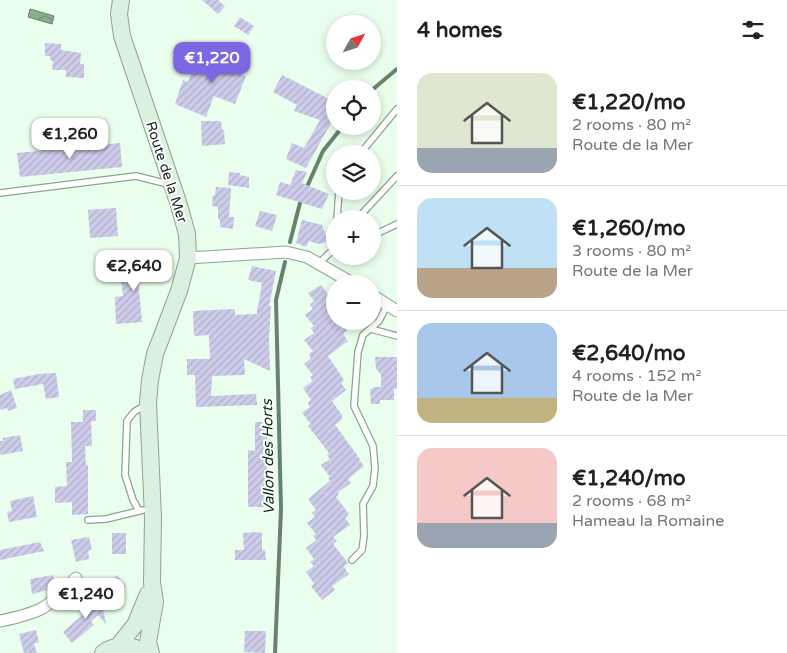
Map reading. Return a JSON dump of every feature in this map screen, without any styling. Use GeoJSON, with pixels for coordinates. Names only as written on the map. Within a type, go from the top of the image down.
{"type":"FeatureCollection","features":[{"type":"Feature","properties":{"kind":"main road","name":"Route de la Mer"},"geometry":{"type":"LineString","coordinates":[[121,0],[119,14],[122,36],[173,185],[187,234],[188,258],[179,291],[155,354],[150,380],[146,509],[152,582]]}},
{"type":"Feature","properties":{"kind":"main road"},"geometry":{"type":"LineString","coordinates":[[111,649],[135,625],[142,612],[152,582]]}},
{"type":"Feature","properties":{"kind":"main road"},"geometry":{"type":"LineString","coordinates":[[151,653],[148,642],[155,602],[152,582]]}},
{"type":"Feature","properties":{"kind":"main road"},"geometry":{"type":"LineString","coordinates":[[111,649],[128,646],[146,653]]}},
{"type":"Feature","properties":{"kind":"street"},"geometry":{"type":"LineString","coordinates":[[188,258],[276,251],[286,252],[307,257],[339,275]]}},
{"type":"Feature","properties":{"kind":"street"},"geometry":{"type":"LineString","coordinates":[[381,301],[392,308]]}},
{"type":"Feature","properties":{"kind":"street"},"geometry":{"type":"LineString","coordinates":[[0,621],[40,611],[56,600],[76,578]]}},
{"type":"Feature","properties":{"kind":"lane"},"geometry":{"type":"LineString","coordinates":[[367,145],[397,109]]}},
{"type":"Feature","properties":{"kind":"lane"},"geometry":{"type":"LineString","coordinates":[[0,193],[136,176],[173,185]]}},
{"type":"Feature","properties":{"kind":"lane"},"geometry":{"type":"LineString","coordinates":[[366,210],[397,176]]}},
{"type":"Feature","properties":{"kind":"lane"},"geometry":{"type":"LineString","coordinates":[[381,232],[397,224]]}},
{"type":"Feature","properties":{"kind":"lane"},"geometry":{"type":"LineString","coordinates":[[319,263],[326,256]]}},
{"type":"Feature","properties":{"kind":"lane"},"geometry":{"type":"LineString","coordinates":[[381,319],[392,308]]}},
{"type":"Feature","properties":{"kind":"lane"},"geometry":{"type":"LineString","coordinates":[[352,560],[362,550],[364,536],[363,504],[373,486],[375,468],[373,446],[354,406],[358,352],[363,336],[370,330]]}},
{"type":"Feature","properties":{"kind":"lane"},"geometry":{"type":"LineString","coordinates":[[375,330],[397,336]]}},
{"type":"Feature","properties":{"kind":"lane"},"geometry":{"type":"LineString","coordinates":[[146,509],[133,500],[125,474],[127,421],[134,412],[148,403]]}},
{"type":"Feature","properties":{"kind":"lane"},"geometry":{"type":"LineString","coordinates":[[88,520],[146,509]]}},
{"type":"Feature","properties":{"kind":"water"},"geometry":{"type":"Polygon","coordinates":[[[30,9],[54,16],[52,24],[28,17],[30,9]]]}},
{"type":"Feature","properties":{"kind":"building"},"geometry":{"type":"Polygon","coordinates":[[[202,0],[218,0],[225,6],[218,14],[202,0]]]}},
{"type":"Feature","properties":{"kind":"building"},"geometry":{"type":"Polygon","coordinates":[[[240,17],[254,26],[248,35],[234,26],[240,17]]]}},
{"type":"Feature","properties":{"kind":"building"},"geometry":{"type":"Polygon","coordinates":[[[45,43],[61,44],[61,50],[81,53],[80,64],[84,64],[84,78],[66,77],[66,70],[52,70],[53,61],[50,60],[50,56],[45,56],[45,43]]]}},
{"type":"Feature","properties":{"kind":"building"},"geometry":{"type":"Polygon","coordinates":[[[212,48],[242,63],[238,73],[246,76],[235,104],[214,96],[206,117],[175,104],[183,80],[188,82],[192,71],[200,74],[212,48]]]}},
{"type":"Feature","properties":{"kind":"building"},"geometry":{"type":"Polygon","coordinates":[[[282,75],[326,97],[326,132],[306,168],[286,159],[292,143],[304,148],[320,120],[294,111],[297,105],[273,92],[282,75]]]}},
{"type":"Feature","properties":{"kind":"building"},"geometry":{"type":"Polygon","coordinates":[[[201,121],[221,121],[225,144],[202,146],[201,121]]]}},
{"type":"Feature","properties":{"kind":"building"},"geometry":{"type":"Polygon","coordinates":[[[120,143],[122,167],[20,177],[17,153],[120,143]]]}},
{"type":"Feature","properties":{"kind":"building"},"geometry":{"type":"Polygon","coordinates":[[[296,170],[307,172],[302,183],[326,193],[326,200],[322,209],[276,195],[280,182],[290,185],[296,170]]]}},
{"type":"Feature","properties":{"kind":"building"},"geometry":{"type":"Polygon","coordinates":[[[229,172],[240,173],[240,175],[249,177],[249,188],[228,185],[229,172]]]}},
{"type":"Feature","properties":{"kind":"building"},"geometry":{"type":"Polygon","coordinates":[[[216,187],[231,188],[229,217],[234,217],[233,229],[220,227],[218,207],[212,206],[216,187]]]}},
{"type":"Feature","properties":{"kind":"building"},"geometry":{"type":"Polygon","coordinates":[[[116,208],[118,236],[90,238],[88,210],[116,208]]]}},
{"type":"Feature","properties":{"kind":"building"},"geometry":{"type":"Polygon","coordinates":[[[260,211],[277,215],[272,231],[255,226],[260,211]]]}},
{"type":"Feature","properties":{"kind":"building"},"geometry":{"type":"Polygon","coordinates":[[[302,220],[322,225],[326,242],[318,244],[309,241],[306,247],[296,243],[302,220]]]}},
{"type":"Feature","properties":{"kind":"building"},"geometry":{"type":"Polygon","coordinates":[[[153,255],[155,279],[138,280],[142,322],[116,324],[115,297],[123,296],[121,278],[136,277],[134,257],[153,255]]]}},
{"type":"Feature","properties":{"kind":"building"},"geometry":{"type":"Polygon","coordinates":[[[252,266],[276,271],[269,306],[271,306],[270,371],[244,359],[245,375],[212,376],[211,396],[256,394],[257,405],[196,407],[195,375],[187,375],[187,359],[210,359],[209,335],[194,336],[193,311],[235,309],[235,315],[257,314],[262,283],[248,280],[252,266]]]}},
{"type":"Feature","properties":{"kind":"building"},"geometry":{"type":"Polygon","coordinates":[[[321,285],[326,291],[326,330],[347,331],[343,334],[348,341],[328,356],[344,380],[341,383],[346,390],[332,401],[342,415],[342,419],[335,425],[364,466],[348,479],[351,483],[338,492],[339,494],[336,497],[349,514],[345,518],[350,525],[333,537],[337,541],[333,544],[348,563],[344,567],[349,574],[332,586],[335,590],[322,600],[311,586],[314,584],[306,572],[314,566],[310,562],[314,559],[306,548],[316,540],[313,536],[316,534],[307,523],[315,517],[312,513],[316,510],[308,499],[330,481],[328,478],[330,477],[321,465],[330,459],[327,455],[329,453],[308,426],[311,424],[302,413],[310,407],[308,403],[311,400],[303,388],[313,381],[310,377],[313,375],[304,364],[311,358],[309,354],[313,351],[304,340],[314,333],[311,328],[314,326],[305,315],[313,309],[310,305],[314,301],[308,293],[321,285]]]}},
{"type":"Feature","properties":{"kind":"building"},"geometry":{"type":"Polygon","coordinates":[[[375,357],[397,357],[397,389],[394,389],[394,400],[380,400],[380,404],[371,404],[370,389],[381,387],[381,374],[376,369],[375,357]]]}},
{"type":"Feature","properties":{"kind":"building"},"geometry":{"type":"Polygon","coordinates":[[[56,373],[59,397],[46,399],[43,384],[15,389],[13,379],[56,373]]]}},
{"type":"Feature","properties":{"kind":"building"},"geometry":{"type":"Polygon","coordinates":[[[11,390],[17,408],[8,411],[7,408],[0,410],[0,395],[11,390]]]}},
{"type":"Feature","properties":{"kind":"building"},"geometry":{"type":"Polygon","coordinates":[[[83,410],[96,410],[96,421],[91,421],[92,446],[85,446],[86,465],[88,465],[88,514],[72,515],[72,502],[55,503],[55,487],[67,486],[66,462],[72,462],[71,422],[83,422],[83,410]]]}},
{"type":"Feature","properties":{"kind":"building"},"geometry":{"type":"Polygon","coordinates":[[[255,422],[267,422],[267,507],[248,507],[248,450],[255,451],[255,422]]]}},
{"type":"Feature","properties":{"kind":"building"},"geometry":{"type":"Polygon","coordinates":[[[20,435],[23,451],[0,455],[0,441],[3,441],[3,438],[20,435]]]}},
{"type":"Feature","properties":{"kind":"building"},"geometry":{"type":"Polygon","coordinates":[[[33,496],[37,517],[9,522],[7,512],[12,511],[10,501],[33,496]]]}},
{"type":"Feature","properties":{"kind":"building"},"geometry":{"type":"Polygon","coordinates":[[[112,533],[126,533],[126,554],[112,554],[112,533]]]}},
{"type":"Feature","properties":{"kind":"building"},"geometry":{"type":"Polygon","coordinates":[[[243,533],[262,533],[262,550],[265,550],[266,560],[235,560],[235,550],[244,550],[243,533]]]}},
{"type":"Feature","properties":{"kind":"building"},"geometry":{"type":"Polygon","coordinates":[[[89,537],[92,550],[88,551],[89,559],[76,562],[71,540],[89,537]]]}},
{"type":"Feature","properties":{"kind":"building"},"geometry":{"type":"Polygon","coordinates":[[[40,542],[44,551],[0,560],[0,550],[40,542]]]}},
{"type":"Feature","properties":{"kind":"building"},"geometry":{"type":"Polygon","coordinates":[[[53,575],[55,586],[32,594],[30,579],[53,575]]]}},
{"type":"Feature","properties":{"kind":"building"},"geometry":{"type":"Polygon","coordinates":[[[117,575],[126,586],[110,600],[109,582],[117,575]]]}},
{"type":"Feature","properties":{"kind":"building"},"geometry":{"type":"Polygon","coordinates":[[[100,593],[106,624],[98,615],[91,621],[94,625],[72,643],[63,632],[92,607],[88,603],[100,593]]]}},
{"type":"Feature","properties":{"kind":"building"},"geometry":{"type":"Polygon","coordinates":[[[36,630],[39,642],[34,644],[37,653],[24,653],[19,634],[36,630]]]}},
{"type":"Feature","properties":{"kind":"building"},"geometry":{"type":"Polygon","coordinates":[[[245,631],[266,631],[265,653],[244,652],[245,631]]]}},
{"type":"Feature","properties":{"kind":"waterway","name":"Vallon des Horts"},"geometry":{"type":"LineString","coordinates":[[381,82],[397,69]]}},
{"type":"Feature","properties":{"kind":"waterway","name":"Vallon des Horts"},"geometry":{"type":"LineString","coordinates":[[306,189],[323,151],[336,135]]}},
{"type":"Feature","properties":{"kind":"waterway","name":"Vallon des Horts"},"geometry":{"type":"LineString","coordinates":[[290,242],[301,199]]}},
{"type":"Feature","properties":{"kind":"waterway","name":"Vallon des Horts"},"geometry":{"type":"LineString","coordinates":[[275,653],[281,509],[276,300],[285,262]]}}]}
